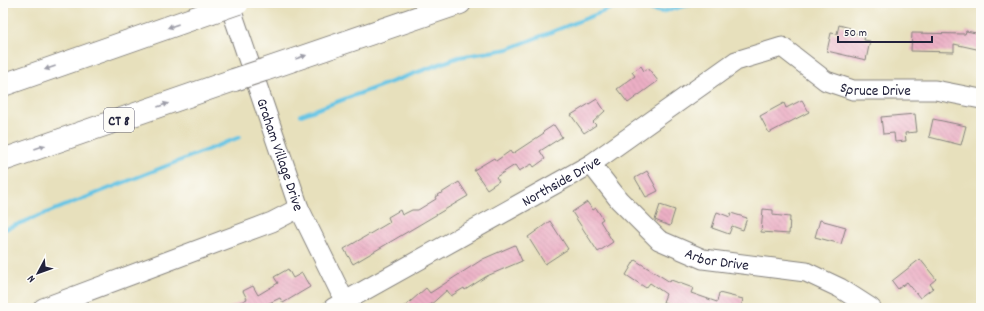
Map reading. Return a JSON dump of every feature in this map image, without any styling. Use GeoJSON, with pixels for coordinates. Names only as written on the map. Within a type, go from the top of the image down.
{"type":"FeatureCollection","features":[{"type":"Feature","properties":{"kind":"highway"},"geometry":{"type":"LineString","coordinates":[[3,85],[238,3]]}},
{"type":"Feature","properties":{"kind":"highway","name":"CT 8"},"geometry":{"type":"LineString","coordinates":[[3,160],[460,3]]}},
{"type":"Feature","properties":{"kind":"street","name":"Graham Village Drive"},"geometry":{"type":"LineString","coordinates":[[228,3],[299,208],[342,306]]}},
{"type":"Feature","properties":{"kind":"street","name":"Spruce Drive"},"geometry":{"type":"LineString","coordinates":[[782,47],[826,81],[853,90],[935,90],[981,99]]}},
{"type":"Feature","properties":{"kind":"street","name":"Northside Drive"},"geometry":{"type":"LineString","coordinates":[[342,306],[591,164],[736,61],[782,47]]}},
{"type":"Feature","properties":{"kind":"street","name":"Arbor Drive"},"geometry":{"type":"LineString","coordinates":[[591,164],[619,200],[659,240],[703,259],[806,272],[840,288],[871,308]]}},
{"type":"Feature","properties":{"kind":"street"},"geometry":{"type":"LineString","coordinates":[[43,308],[272,222],[299,208]]}},
{"type":"Feature","properties":{"kind":"building"},"geometry":{"type":"Polygon","coordinates":[[[839,25],[850,28],[849,32],[865,35],[864,40],[870,41],[866,60],[827,51],[831,33],[837,34],[839,25]]]}},
{"type":"Feature","properties":{"kind":"building"},"geometry":{"type":"Polygon","coordinates":[[[966,31],[981,34],[981,50],[954,44],[954,52],[911,51],[912,33],[965,34],[966,31]]]}},
{"type":"Feature","properties":{"kind":"building"},"geometry":{"type":"Polygon","coordinates":[[[641,66],[644,71],[648,68],[658,81],[628,103],[617,89],[635,76],[632,72],[641,66]]]}},
{"type":"Feature","properties":{"kind":"building"},"geometry":{"type":"Polygon","coordinates":[[[597,99],[605,111],[593,122],[596,125],[584,133],[571,115],[597,99]]]}},
{"type":"Feature","properties":{"kind":"building"},"geometry":{"type":"Polygon","coordinates":[[[802,100],[809,112],[769,133],[760,116],[784,103],[786,108],[802,100]]]}},
{"type":"Feature","properties":{"kind":"building"},"geometry":{"type":"Polygon","coordinates":[[[915,114],[917,132],[905,133],[906,141],[895,142],[894,133],[883,134],[881,117],[915,114]]]}},
{"type":"Feature","properties":{"kind":"building"},"geometry":{"type":"Polygon","coordinates":[[[933,119],[966,126],[961,145],[929,137],[933,119]]]}},
{"type":"Feature","properties":{"kind":"building"},"geometry":{"type":"Polygon","coordinates":[[[554,125],[562,137],[540,151],[545,159],[534,167],[532,164],[519,171],[515,165],[496,177],[499,181],[487,189],[474,170],[494,158],[496,161],[510,151],[512,154],[554,125]]]}},
{"type":"Feature","properties":{"kind":"building"},"geometry":{"type":"Polygon","coordinates":[[[647,171],[658,191],[646,197],[635,178],[647,171]]]}},
{"type":"Feature","properties":{"kind":"building"},"geometry":{"type":"Polygon","coordinates":[[[459,182],[468,196],[353,264],[344,249],[390,222],[388,217],[400,210],[402,215],[412,210],[418,210],[459,182]]]}},
{"type":"Feature","properties":{"kind":"building"},"geometry":{"type":"Polygon","coordinates":[[[587,202],[593,210],[596,208],[603,219],[600,221],[613,242],[598,252],[572,212],[587,202]]]}},
{"type":"Feature","properties":{"kind":"building"},"geometry":{"type":"Polygon","coordinates":[[[660,205],[675,210],[670,226],[655,220],[660,205]]]}},
{"type":"Feature","properties":{"kind":"building"},"geometry":{"type":"Polygon","coordinates":[[[763,209],[773,210],[773,215],[790,217],[789,234],[761,232],[763,209]]]}},
{"type":"Feature","properties":{"kind":"building"},"geometry":{"type":"Polygon","coordinates":[[[717,212],[730,217],[731,213],[747,218],[743,230],[732,226],[729,234],[712,228],[717,212]]]}},
{"type":"Feature","properties":{"kind":"building"},"geometry":{"type":"Polygon","coordinates":[[[820,220],[846,227],[841,244],[815,237],[820,220]]]}},
{"type":"Feature","properties":{"kind":"building"},"geometry":{"type":"Polygon","coordinates":[[[550,221],[568,249],[545,264],[528,237],[550,221]]]}},
{"type":"Feature","properties":{"kind":"building"},"geometry":{"type":"Polygon","coordinates":[[[515,245],[522,261],[487,276],[465,290],[464,288],[451,296],[447,290],[427,308],[403,308],[426,288],[430,293],[483,259],[515,245]]]}},
{"type":"Feature","properties":{"kind":"building"},"geometry":{"type":"Polygon","coordinates":[[[920,259],[936,279],[930,284],[933,288],[920,298],[907,282],[898,289],[892,281],[920,259]]]}},
{"type":"Feature","properties":{"kind":"building"},"geometry":{"type":"Polygon","coordinates":[[[635,260],[670,282],[671,280],[693,288],[691,293],[717,302],[719,293],[743,299],[741,308],[679,308],[663,302],[666,294],[650,283],[646,288],[626,275],[635,260]]]}},
{"type":"Feature","properties":{"kind":"building"},"geometry":{"type":"Polygon","coordinates":[[[288,269],[293,278],[302,273],[310,287],[283,303],[280,298],[259,308],[228,308],[247,299],[243,291],[253,286],[258,295],[278,283],[274,277],[288,269]]]}},
{"type":"Feature","properties":{"kind":"waterway"},"geometry":{"type":"LineString","coordinates":[[301,115],[459,57],[508,49],[625,3],[661,12],[696,3]]}},
{"type":"Feature","properties":{"kind":"waterway"},"geometry":{"type":"LineString","coordinates":[[3,230],[240,137]]}}]}
